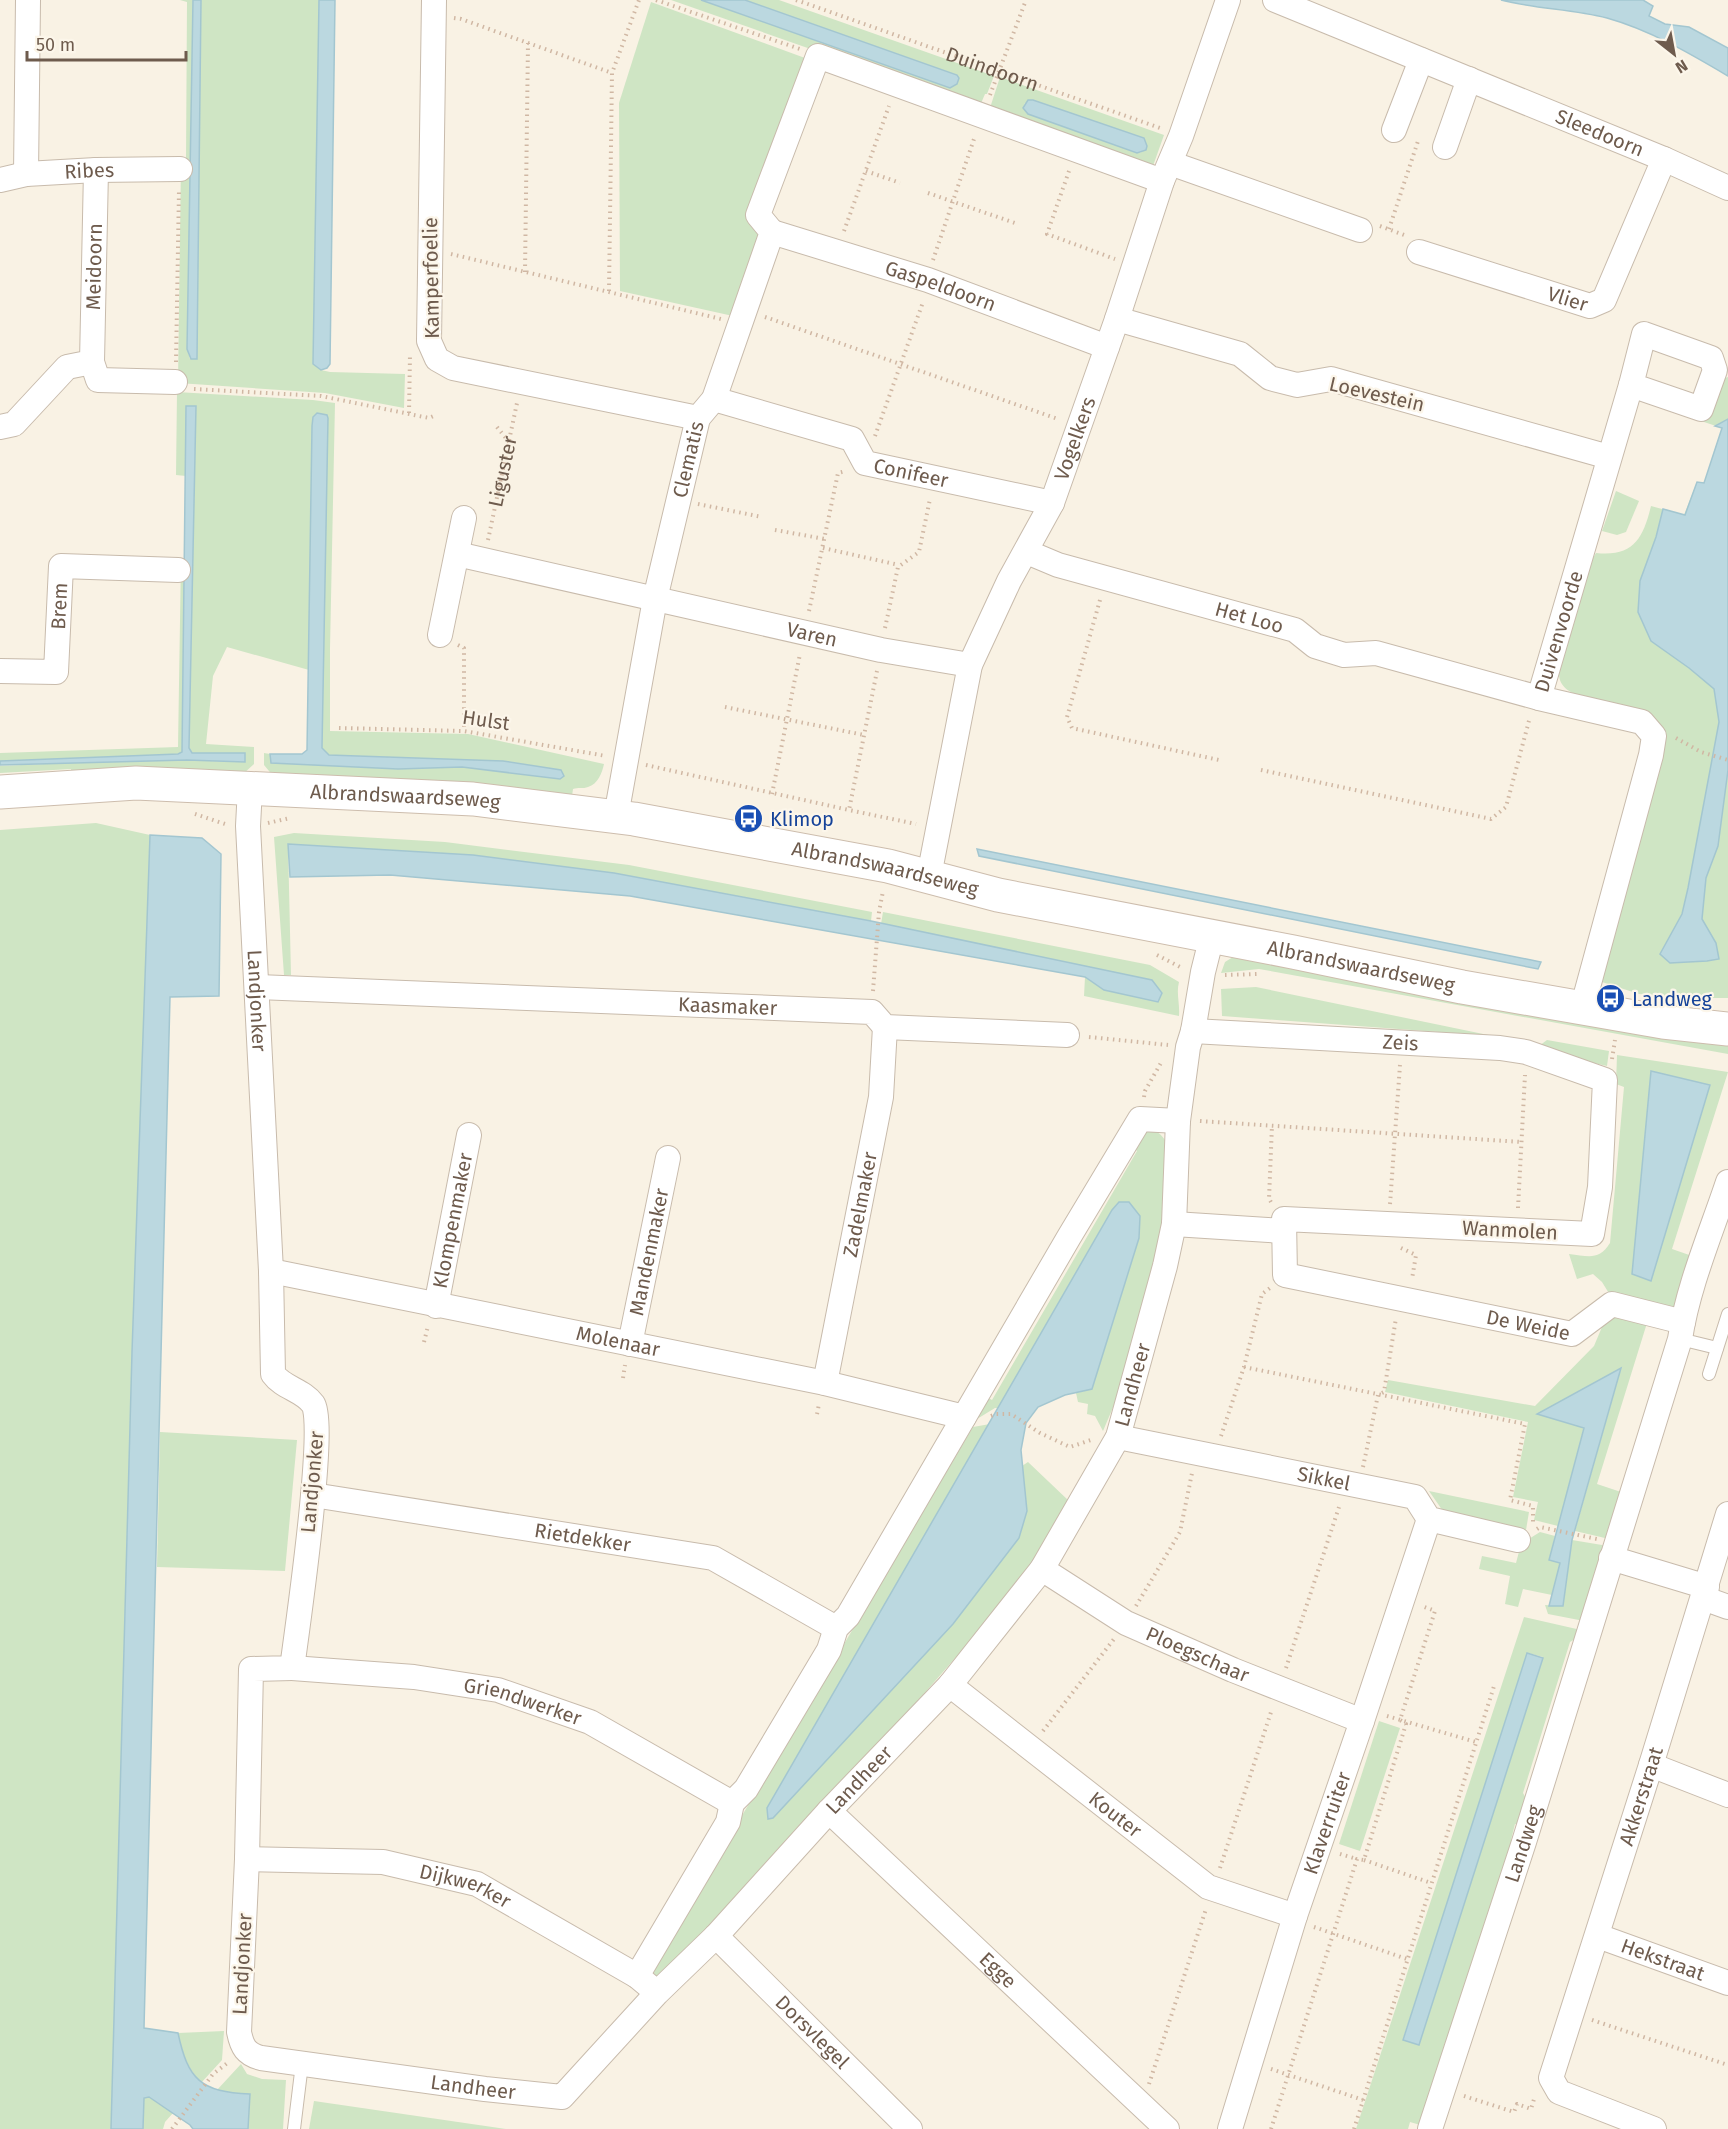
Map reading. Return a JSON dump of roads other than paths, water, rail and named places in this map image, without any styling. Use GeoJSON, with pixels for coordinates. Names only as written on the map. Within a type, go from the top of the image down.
{"type":"FeatureCollection","features":[{"type":"Feature","properties":{"kind":"street"},"geometry":{"type":"LineString","coordinates":[[26,174],[28,0]]}},
{"type":"Feature","properties":{"kind":"street","name":"Vogelkers"},"geometry":{"type":"LineString","coordinates":[[929,876],[970,664],[1009,581],[1052,503],[1228,0]]}},
{"type":"Feature","properties":{"kind":"street","name":"Sleedoorn"},"geometry":{"type":"LineString","coordinates":[[1275,0],[1664,159],[1728,188]]}},
{"type":"Feature","properties":{"kind":"street","name":"Kamperfoelie"},"geometry":{"type":"LineString","coordinates":[[434,9],[429,341],[437,359],[453,368],[698,418]]}},
{"type":"Feature","properties":{"kind":"street"},"geometry":{"type":"LineString","coordinates":[[772,232],[758,215],[818,56],[1077,151],[1166,172],[1360,230]]}},
{"type":"Feature","properties":{"kind":"street"},"geometry":{"type":"LineString","coordinates":[[1394,130],[1421,60]]}},
{"type":"Feature","properties":{"kind":"street"},"geometry":{"type":"LineString","coordinates":[[1445,147],[1469,79]]}},
{"type":"Feature","properties":{"kind":"street","name":"Vlier"},"geometry":{"type":"LineString","coordinates":[[1419,252],[1590,306],[1604,300],[1664,159]]}},
{"type":"Feature","properties":{"kind":"street","name":"Ribes"},"geometry":{"type":"LineString","coordinates":[[0,180],[26,174],[180,169]]}},
{"type":"Feature","properties":{"kind":"street","name":"Meidoorn"},"geometry":{"type":"LineString","coordinates":[[92,362],[96,170]]}},
{"type":"Feature","properties":{"kind":"street","name":"Gaspeldoorn"},"geometry":{"type":"LineString","coordinates":[[772,232],[928,280],[1107,347]]}},
{"type":"Feature","properties":{"kind":"street","name":"Clematis"},"geometry":{"type":"LineString","coordinates":[[616,816],[655,599],[698,418],[714,399],[772,232]]}},
{"type":"Feature","properties":{"kind":"street","name":"Loevestein"},"geometry":{"type":"LineString","coordinates":[[1117,319],[1240,354],[1269,378],[1297,385],[1331,379],[1609,457]]}},
{"type":"Feature","properties":{"kind":"street"},"geometry":{"type":"LineString","coordinates":[[0,427],[14,424],[67,367],[92,362],[98,380],[175,382]]}},
{"type":"Feature","properties":{"kind":"street","name":"Duivenvoorde"},"geometry":{"type":"LineString","coordinates":[[1582,1009],[1651,755],[1654,736],[1642,722],[1539,698],[1631,385]]}},
{"type":"Feature","properties":{"kind":"street","name":"Conifeer"},"geometry":{"type":"LineString","coordinates":[[714,399],[852,439],[865,463],[1052,503]]}},
{"type":"Feature","properties":{"kind":"street","name":"Liguster"},"geometry":{"type":"LineString","coordinates":[[440,635],[464,518]]}},
{"type":"Feature","properties":{"kind":"street","name":"Het Loo"},"geometry":{"type":"LineString","coordinates":[[1026,552],[1058,565],[1295,630],[1315,646],[1344,655],[1376,653],[1539,698]]}},
{"type":"Feature","properties":{"kind":"street"},"geometry":{"type":"LineString","coordinates":[[457,554],[655,599]]}},
{"type":"Feature","properties":{"kind":"street","name":"Brem"},"geometry":{"type":"LineString","coordinates":[[0,671],[56,672],[61,566],[178,570]]}},
{"type":"Feature","properties":{"kind":"street","name":"Varen"},"geometry":{"type":"LineString","coordinates":[[655,599],[881,650],[970,664]]}},
{"type":"Feature","properties":{"kind":"street","name":"Albrandswaardseweg"},"geometry":{"type":"LineString","coordinates":[[0,792],[136,783],[473,799],[616,816],[875,864],[998,895],[1462,987],[1663,1022],[1728,1029]]}},
{"type":"Feature","properties":{"kind":"street","name":"Landjonker"},"geometry":{"type":"LineString","coordinates":[[245,2050],[239,2032],[247,1858],[251,1670],[292,1668],[313,1495],[318,1421],[314,1404],[278,1381],[273,1374],[271,1271],[248,826],[250,788]]}},
{"type":"Feature","properties":{"kind":"street","name":"Landheer"},"geometry":{"type":"LineString","coordinates":[[245,2050],[261,2058],[484,2089],[562,2097],[657,1993],[716,1936],[830,1811],[950,1685],[1042,1569],[1118,1437],[1165,1266],[1174,1224],[1178,1121],[1188,1047],[1212,936]]}},
{"type":"Feature","properties":{"kind":"street","name":"Kaasmaker"},"geometry":{"type":"LineString","coordinates":[[258,987],[878,1020],[1067,1035]]}},
{"type":"Feature","properties":{"kind":"street","name":"Zadelmaker"},"geometry":{"type":"LineString","coordinates":[[825,1383],[881,1097],[878,1020]]}},
{"type":"Feature","properties":{"kind":"street","name":"Zeis"},"geometry":{"type":"LineString","coordinates":[[1193,1031],[1500,1048],[1527,1052],[1605,1080]]}},
{"type":"Feature","properties":{"kind":"street","name":"Wanmolen"},"geometry":{"type":"LineString","coordinates":[[1174,1224],[1389,1224],[1592,1234],[1600,1187],[1605,1080]]}},
{"type":"Feature","properties":{"kind":"street"},"geometry":{"type":"LineString","coordinates":[[637,1976],[728,1822],[732,1803],[746,1789],[829,1650],[836,1628],[848,1616],[975,1418],[1140,1119],[1178,1121]]}},
{"type":"Feature","properties":{"kind":"street","name":"Klompenmaker"},"geometry":{"type":"LineString","coordinates":[[436,1306],[469,1135]]}},
{"type":"Feature","properties":{"kind":"street","name":"Mandenmaker"},"geometry":{"type":"LineString","coordinates":[[630,1344],[668,1158]]}},
{"type":"Feature","properties":{"kind":"street","name":"Landweg"},"geometry":{"type":"LineString","coordinates":[[1430,2129],[1524,1842],[1728,1182]]}},
{"type":"Feature","properties":{"kind":"street","name":"De Weide"},"geometry":{"type":"LineString","coordinates":[[1284,1225],[1285,1275],[1572,1334],[1612,1304],[1682,1330]]}},
{"type":"Feature","properties":{"kind":"street","name":"Molenaar"},"geometry":{"type":"LineString","coordinates":[[271,1271],[825,1383],[975,1418]]}},
{"type":"Feature","properties":{"kind":"street","name":"Sikkel"},"geometry":{"type":"LineString","coordinates":[[1118,1437],[1415,1497],[1429,1519]]}},
{"type":"Feature","properties":{"kind":"street","name":"Rietdekker"},"geometry":{"type":"LineString","coordinates":[[313,1495],[713,1558],[836,1628]]}},
{"type":"Feature","properties":{"kind":"street","name":"Akkerstraat"},"geometry":{"type":"LineString","coordinates":[[1654,2129],[1558,2092],[1551,2078],[1598,1936],[1728,1514]]}},
{"type":"Feature","properties":{"kind":"street"},"geometry":{"type":"LineString","coordinates":[[1429,1519],[1525,1535]]}},
{"type":"Feature","properties":{"kind":"street","name":"Klaverruiter"},"geometry":{"type":"LineString","coordinates":[[1230,2129],[1295,1916],[1429,1519]]}},
{"type":"Feature","properties":{"kind":"street"},"geometry":{"type":"LineString","coordinates":[[1611,1558],[1705,1593],[1728,1607]]}},
{"type":"Feature","properties":{"kind":"street","name":"Ploegschaar"},"geometry":{"type":"LineString","coordinates":[[1042,1569],[1126,1623],[1233,1670],[1362,1721]]}},
{"type":"Feature","properties":{"kind":"street","name":"Griendwerker"},"geometry":{"type":"LineString","coordinates":[[292,1668],[414,1677],[498,1690],[590,1722],[732,1803]]}},
{"type":"Feature","properties":{"kind":"street","name":"Kouter"},"geometry":{"type":"LineString","coordinates":[[950,1685],[1208,1887],[1295,1916]]}},
{"type":"Feature","properties":{"kind":"street"},"geometry":{"type":"LineString","coordinates":[[1651,1765],[1728,1795]]}},
{"type":"Feature","properties":{"kind":"street","name":"Egge"},"geometry":{"type":"LineString","coordinates":[[830,1811],[1167,2129]]}},
{"type":"Feature","properties":{"kind":"street","name":"Dijkwerker"},"geometry":{"type":"LineString","coordinates":[[247,1858],[383,1862],[477,1884],[637,1976],[657,1993]]}},
{"type":"Feature","properties":{"kind":"street","name":"Dorsvlegel"},"geometry":{"type":"LineString","coordinates":[[716,1936],[910,2129]]}},
{"type":"Feature","properties":{"kind":"street","name":"Hekstraat"},"geometry":{"type":"LineString","coordinates":[[1598,1936],[1728,1983]]}},
{"type":"Feature","properties":{"kind":"lane"},"geometry":{"type":"LineString","coordinates":[[1709,1374],[1728,1314]]}},
{"type":"Feature","properties":{"kind":"lane"},"geometry":{"type":"LineString","coordinates":[[1682,1330],[1717,1348]]}},
{"type":"Feature","properties":{"kind":"lane"},"geometry":{"type":"LineString","coordinates":[[294,2129],[302,2064]]}},
{"type":"Feature","properties":{"kind":"water"},"geometry":{"type":"Polygon","coordinates":[[[193,0],[201,0],[197,359],[191,359],[187,349],[193,0]]]}},
{"type":"Feature","properties":{"kind":"water"},"geometry":{"type":"Polygon","coordinates":[[[319,0],[335,0],[330,364],[321,370],[313,364],[319,0]]]}},
{"type":"Feature","properties":{"kind":"water"},"geometry":{"type":"Polygon","coordinates":[[[701,0],[745,0],[957,75],[959,78],[957,84],[950,88],[701,0]]]}},
{"type":"Feature","properties":{"kind":"water"},"geometry":{"type":"Polygon","coordinates":[[[1501,0],[1643,0],[1653,6],[1649,16],[1665,24],[1689,27],[1728,48],[1728,76],[1669,43],[1623,23],[1594,15],[1501,0]]]}},
{"type":"Feature","properties":{"kind":"water"},"geometry":{"type":"Polygon","coordinates":[[[1028,100],[1144,138],[1146,150],[1137,153],[1028,114],[1023,108],[1028,100]]]}},
{"type":"Feature","properties":{"kind":"water"},"geometry":{"type":"Polygon","coordinates":[[[186,406],[196,406],[189,748],[192,753],[245,753],[245,762],[187,760],[0,765],[0,761],[182,752],[186,406]]]}},
{"type":"Feature","properties":{"kind":"water"},"geometry":{"type":"Polygon","coordinates":[[[317,413],[327,415],[328,418],[322,748],[329,755],[503,761],[561,770],[564,776],[560,779],[462,767],[398,769],[271,763],[270,754],[302,754],[307,750],[312,426],[313,417],[317,413]]]}},
{"type":"Feature","properties":{"kind":"water"},"geometry":{"type":"Polygon","coordinates":[[[1728,419],[1728,770],[1718,846],[1706,878],[1702,919],[1716,943],[1719,959],[1670,963],[1660,954],[1682,914],[1719,722],[1714,689],[1651,641],[1638,612],[1640,581],[1656,537],[1663,509],[1685,515],[1697,482],[1704,483],[1722,428],[1715,426],[1728,419]]]}},
{"type":"Feature","properties":{"kind":"water"},"geometry":{"type":"Polygon","coordinates":[[[150,835],[202,838],[221,854],[219,996],[170,997],[144,2028],[178,2033],[192,2072],[208,2086],[233,2093],[250,2094],[248,2129],[193,2129],[149,2097],[144,2098],[143,2129],[111,2129],[132,1352],[150,835]]]}},
{"type":"Feature","properties":{"kind":"water"},"geometry":{"type":"Polygon","coordinates":[[[288,844],[473,855],[614,873],[871,921],[1152,980],[1162,993],[1158,1002],[1104,990],[1085,977],[630,896],[390,875],[290,877],[288,844]]]}},
{"type":"Feature","properties":{"kind":"water"},"geometry":{"type":"Polygon","coordinates":[[[977,849],[1541,962],[1538,969],[979,856],[977,849]]]}},
{"type":"Feature","properties":{"kind":"water"},"geometry":{"type":"Polygon","coordinates":[[[1651,1071],[1710,1085],[1651,1281],[1632,1274],[1651,1071]]]}},
{"type":"Feature","properties":{"kind":"water"},"geometry":{"type":"Polygon","coordinates":[[[1119,1202],[1129,1202],[1140,1216],[1139,1238],[1092,1389],[1065,1395],[1038,1407],[1026,1423],[1021,1450],[1027,1511],[1019,1538],[953,1624],[773,1818],[768,1819],[767,1808],[1112,1210],[1119,1202]]]}},
{"type":"Feature","properties":{"kind":"water"},"geometry":{"type":"Polygon","coordinates":[[[1621,1368],[1572,1540],[1563,1606],[1549,1606],[1560,1563],[1549,1560],[1584,1428],[1537,1414],[1621,1368]]]}},
{"type":"Feature","properties":{"kind":"water"},"geometry":{"type":"Polygon","coordinates":[[[1527,1653],[1543,1658],[1419,2045],[1403,2040],[1527,1653]]]}},
{"type":"Feature","properties":{"kind":"place","name":"Klimop"},"geometry":{"type":"Point","coordinates":[749,819]}},
{"type":"Feature","properties":{"kind":"place","name":"Landweg"},"geometry":{"type":"Point","coordinates":[1611,999]}}]}
